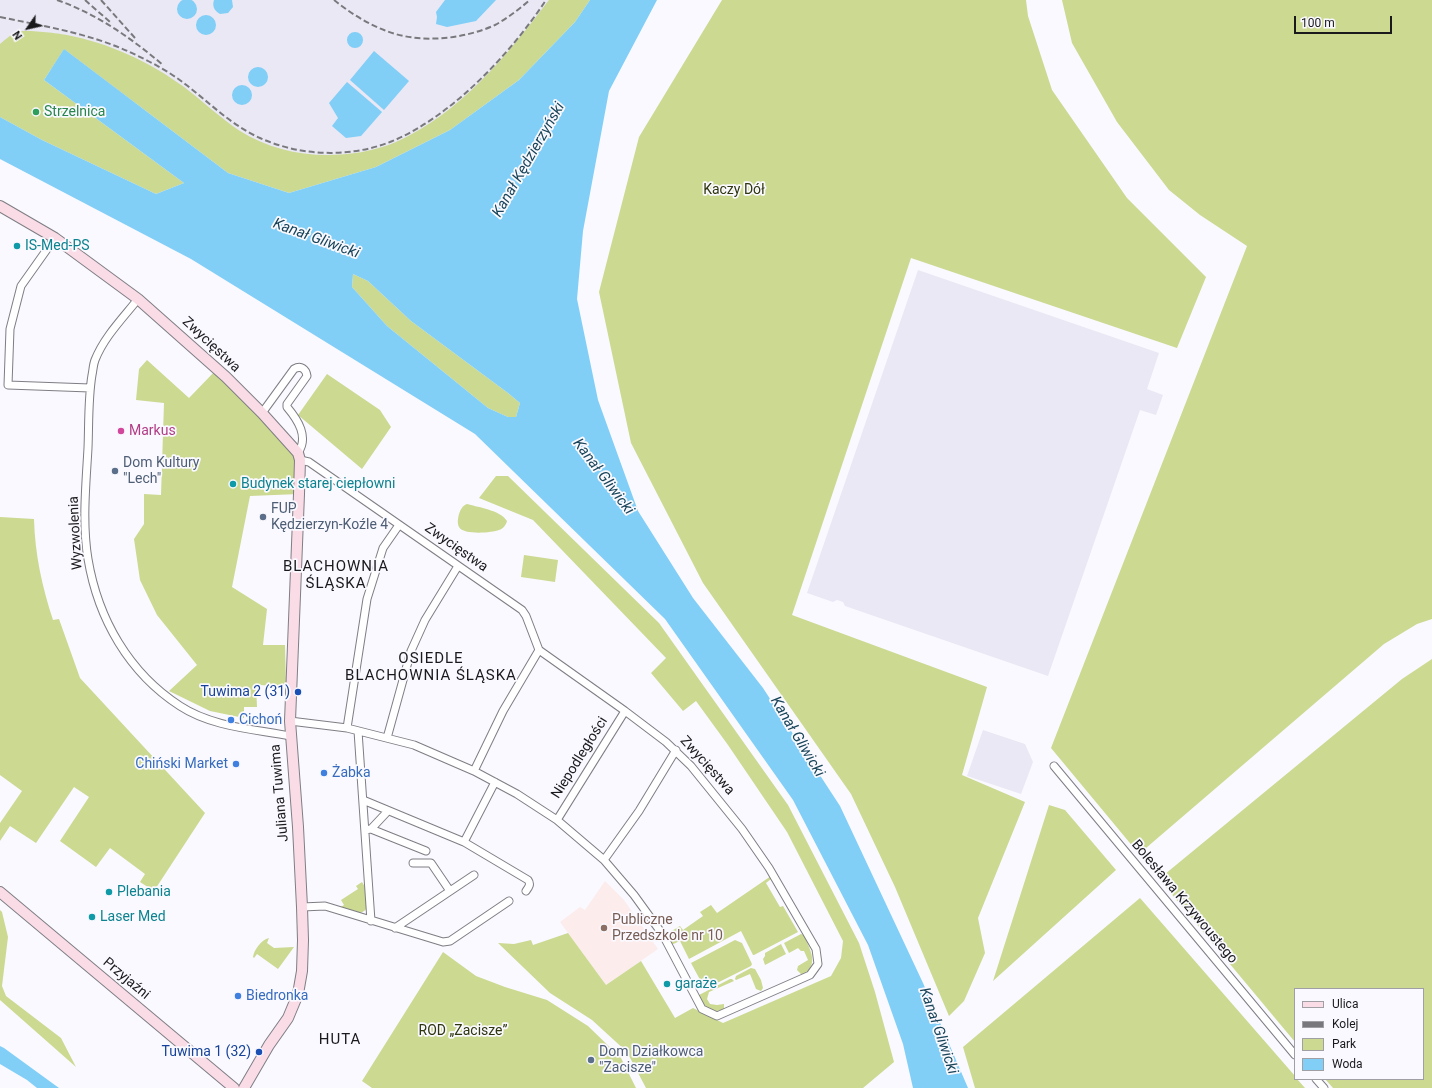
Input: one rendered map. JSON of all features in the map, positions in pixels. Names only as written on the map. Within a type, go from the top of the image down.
[{"type":"street","name":"Zwycięstwa","points":[[0,206],[55,238],[138,299],[226,377],[262,413],[299,456],[310,462],[522,610],[526,616],[539,650],[625,711],[676,750],[720,801],[742,829],[769,868],[816,950],[818,964],[810,975],[717,1016],[702,1009],[663,935],[634,895],[604,860]]},
{"type":"street","points":[[55,238],[21,286],[10,329],[8,385],[90,388]]},
{"type":"street","name":"Wyzwolenia","points":[[138,299],[107,338],[95,361],[90,388],[86,529],[88,558],[95,592],[107,622],[122,650],[140,672],[160,691],[181,706],[196,714],[236,727],[290,736]]},
{"type":"street","points":[[262,413],[294,369],[301,367],[305,370],[307,376],[287,404],[287,407],[300,424],[303,436],[302,448],[299,456]]},
{"type":"street","name":"Juliana Tuwima","points":[[244,1088],[288,1018],[298,994],[302,971],[303,940],[298,827],[290,736],[299,456]]},
{"type":"street","points":[[347,728],[367,598],[383,548],[399,524]]},
{"type":"street","points":[[387,738],[411,651],[425,620],[458,566]]},
{"type":"street","points":[[474,770],[503,711],[539,650]]},
{"type":"street","name":"Niepodległości","points":[[557,820],[625,711]]},
{"type":"street","points":[[290,721],[358,730],[414,745],[474,770],[517,794],[557,820],[604,860],[639,811],[676,750]]},
{"type":"street","points":[[358,730],[363,800],[368,830],[371,921]]},
{"type":"street","name":"Bolesława Krzywoustego","points":[[1054,766],[1294,1054]]},
{"type":"street","points":[[464,842],[495,782]]},
{"type":"street","points":[[363,800],[464,842],[528,880],[530,882],[530,886],[526,891]]},
{"type":"street","points":[[368,830],[386,813],[387,810]]},
{"type":"street","points":[[368,830],[395,842],[426,851]]},
{"type":"street","points":[[413,863],[431,863],[450,892]]},
{"type":"street","points":[[395,928],[474,875]]},
{"type":"street","name":"Przyjaźni","points":[[0,892],[234,1088]]},
{"type":"street","points":[[302,907],[325,906],[443,942],[450,941],[509,901]]},
{"type":"street","points":[[1317,1080],[1324,1088]]},
{"type":"shaded area","points":[[0,0],[551,0],[537,20],[477,88],[417,134],[388,148],[327,158],[269,155],[0,50]]},
{"type":"shaded area","points":[[918,270],[1159,353],[1147,389],[1163,395],[1156,415],[1140,410],[1048,676],[845,606],[843,602],[837,600],[833,602],[807,593]]},
{"type":"shaded area","points":[[983,730],[1025,744],[1033,762],[1021,794],[967,776]]},
{"type":"shaded area","name":"Publiczne Przedszkole nr 10","points":[[605,881],[624,900],[658,949],[606,985],[560,922],[580,907],[585,910]]},
{"type":"green space","points":[[549,0],[590,0],[575,22],[519,80],[450,130],[376,167],[289,193],[228,173],[64,49],[44,80],[184,183],[156,194],[42,140],[0,117],[0,44],[16,32],[20,31],[56,33],[114,48],[157,69],[184,87],[225,121],[260,142],[304,154],[327,155],[362,152],[396,142],[420,130],[462,99],[481,81],[517,41]]},
{"type":"green space","name":"Kaczy Dół","points":[[722,0],[1026,0],[1028,16],[1052,90],[1127,198],[1206,277],[1177,348],[911,258],[792,615],[987,687],[962,775],[1025,802],[978,918],[985,953],[964,1001],[949,1016],[895,887],[851,794],[703,583],[631,443],[599,292],[639,137]]},
{"type":"green space","points":[[1062,0],[1432,0],[1432,619],[1417,624],[1384,644],[1139,854],[1051,748],[1247,246],[1200,215],[1169,190],[1117,122],[1072,43]]},
{"type":"green space","points":[[353,274],[368,281],[411,321],[520,403],[516,417],[508,417],[488,408],[387,326],[352,287]]},
{"type":"green space","points":[[147,360],[189,398],[217,369],[298,453],[299,494],[250,496],[232,587],[267,609],[263,645],[285,645],[286,686],[256,685],[257,707],[244,707],[244,718],[210,711],[169,691],[197,665],[157,615],[140,580],[134,539],[144,524],[144,494],[161,495],[164,403],[136,400],[139,369]]},
{"type":"green space","points":[[327,374],[380,410],[391,427],[362,469],[298,415]]},
{"type":"green space","points":[[496,476],[508,476],[659,623],[788,805],[859,943],[875,992],[894,1062],[863,1088],[646,1088],[627,1052],[592,1020],[550,993],[498,943],[514,944],[531,940],[533,945],[568,933],[606,985],[641,961],[675,1018],[693,1008],[723,1023],[831,976],[841,958],[843,941],[787,832],[728,745],[696,701],[683,711],[651,673],[666,658],[533,520],[479,498]]},
{"type":"green space","points":[[467,504],[496,512],[507,521],[506,524],[503,528],[490,532],[478,533],[462,530],[459,527],[458,520],[460,511]]},
{"type":"green space","points":[[0,517],[34,519],[42,583],[53,620],[59,619],[80,678],[205,813],[154,891],[140,882],[145,874],[110,848],[96,867],[60,841],[89,797],[74,787],[36,843],[10,826],[0,841],[0,823],[22,791],[0,775]]},
{"type":"green space","points":[[524,555],[558,560],[555,582],[521,577]]},
{"type":"green space","points":[[1432,659],[1432,1088],[1333,1088],[1326,1080],[1424,1080],[1424,988],[1294,988],[1294,1041],[1159,879],[1402,679]]},
{"type":"green space","points":[[1049,805],[1065,810],[1116,870],[993,981]]},
{"type":"green space","points":[[771,876],[771,879],[766,883],[780,907],[783,906],[798,932],[754,955],[741,931],[689,959],[680,941],[671,945],[668,938],[670,932],[680,926],[683,930],[703,916],[700,912],[711,905],[717,913]]},
{"type":"green space","points":[[362,882],[365,887],[367,908],[361,913],[358,913],[339,908],[344,905],[341,900],[358,889],[356,886]]},
{"type":"green space","points":[[1140,898],[1294,1075],[1294,1080],[1298,1080],[1305,1088],[975,1088],[963,1047]]},
{"type":"green space","points":[[0,910],[2,912],[8,937],[2,986],[6,996],[61,1038],[76,1067],[0,1000]]},
{"type":"green space","points":[[801,934],[804,935],[812,957],[811,967],[802,975],[797,970],[798,966],[808,960],[804,951],[801,951],[798,948],[789,953],[784,943]]},
{"type":"green space","points":[[269,938],[267,943],[274,948],[294,947],[278,969],[257,954],[254,958],[253,957],[258,946]]},
{"type":"green space","points":[[735,940],[742,943],[752,964],[751,966],[705,989],[691,963]]},
{"type":"green space","points":[[781,944],[786,954],[765,965],[763,959],[765,953]]},
{"type":"green space","name":"ROD „Zacisze”","points":[[443,952],[476,976],[547,1000],[588,1026],[621,1058],[636,1088],[372,1088],[362,1081]]},
{"type":"green space","points":[[751,968],[755,969],[761,980],[763,988],[761,991],[756,989],[750,974],[736,980],[735,979],[736,976]]},
{"type":"green space","points":[[730,979],[734,981],[709,992],[707,999],[710,1004],[724,1004],[724,1009],[716,1011],[709,1009],[703,1004],[698,997],[699,995]]},
{"type":"water","points":[[187,-1],[194,2],[197,9],[194,16],[187,19],[180,16],[177,9],[180,2]]},
{"type":"water","points":[[214,0],[232,0],[233,7],[228,13],[220,14],[214,8]]},
{"type":"water","points":[[445,0],[496,0],[476,21],[447,27],[436,24],[436,12]]},
{"type":"water","points":[[590,0],[657,0],[609,91],[583,231],[577,299],[598,400],[638,511],[693,598],[763,688],[840,806],[923,983],[968,1088],[913,1088],[903,1044],[868,945],[793,800],[665,619],[475,434],[191,259],[0,159],[0,117],[42,140],[156,194],[184,183],[44,80],[64,49],[228,173],[289,193],[376,167],[450,130],[519,80],[575,22]],"holes":[[[353,274],[368,281],[411,321],[520,403],[516,417],[508,417],[488,408],[387,326],[352,287]]]},
{"type":"water","points":[[206,15],[213,18],[216,25],[213,32],[206,35],[199,32],[196,25],[199,18]]},
{"type":"water","points":[[355,32],[362,37],[363,40],[358,47],[355,48],[348,43],[347,40],[352,33]]},
{"type":"water","points":[[374,51],[409,81],[384,110],[350,80]]},
{"type":"water","points":[[258,67],[265,70],[268,77],[265,84],[258,87],[251,84],[248,77],[251,70]]},
{"type":"water","points":[[347,82],[382,112],[361,136],[346,138],[332,126],[338,118],[329,103]]},
{"type":"water","points":[[242,85],[249,88],[252,95],[249,102],[242,105],[235,102],[232,95],[235,88]]},
{"type":"water","points":[[0,1046],[59,1088],[37,1088],[27,1080],[0,1064]]},
{"type":"railway","points":[[57,0],[86,12],[100,20],[139,45],[163,65]]},
{"type":"railway","points":[[85,0],[110,22]]},
{"type":"railway","points":[[101,0],[135,38]]},
{"type":"railway","points":[[334,0],[358,17],[377,27],[397,34],[425,39],[454,37],[482,30],[495,25],[530,0]]},
{"type":"railway","points":[[0,17],[70,32],[121,48],[151,62],[174,76],[249,133],[293,149],[328,153],[362,150],[379,146],[417,129],[439,115],[480,80],[498,61],[516,41],[546,0]]},
{"type":"place","name":"Strzelnica","points":[[36,112]]},
{"type":"place","name":"IS-Med-PS","points":[[17,246]]},
{"type":"place","name":"Markus","points":[[121,431]]},
{"type":"place","name":"Dom Kultury \"Lech\"","points":[[115,471]]},
{"type":"place","name":"Budynek starej ciepłowni","points":[[233,484]]},
{"type":"place","name":"FUP Kędzierzyn-Koźle 4","points":[[263,517]]},
{"type":"place","name":"Tuwima 2 (31)","points":[[298,692]]},
{"type":"place","name":"Cichoń","points":[[231,720]]},
{"type":"place","name":"Chiński Market","points":[[236,764]]},
{"type":"place","name":"Żabka","points":[[324,773]]},
{"type":"place","name":"Plebania","points":[[109,892]]},
{"type":"place","name":"Laser Med","points":[[92,917]]},
{"type":"place","name":"Publiczne Przedszkole nr 10","points":[[604,928]]},
{"type":"place","name":"garaże","points":[[667,984]]},
{"type":"place","name":"Biedronka","points":[[238,996]]},
{"type":"place","name":"Tuwima 1 (32)","points":[[259,1052]]},
{"type":"place","name":"Dom Działkowca \"Zacisze\"","points":[[591,1060]]},
{"type":"district","name":"BLACHOWNIA ŚLĄSKA","points":[[336,576]]},
{"type":"district","name":"OSIEDLE BLACHOWNIA ŚLĄSKA","points":[[431,668]]},
{"type":"district","name":"HUTA","points":[[340,1040]]},
{"type":"water label","name":"Kanał Kędzierzyński","points":[[529,160]]},
{"type":"water label","name":"Kanał Gliwicki","points":[[316,239]]},
{"type":"water label","name":"Kanał Gliwicki","points":[[603,477]]},
{"type":"water label","name":"Kanał Gliwicki","points":[[797,737]]},
{"type":"water label","name":"Kanał Gliwicki","points":[[938,1031]]}]
